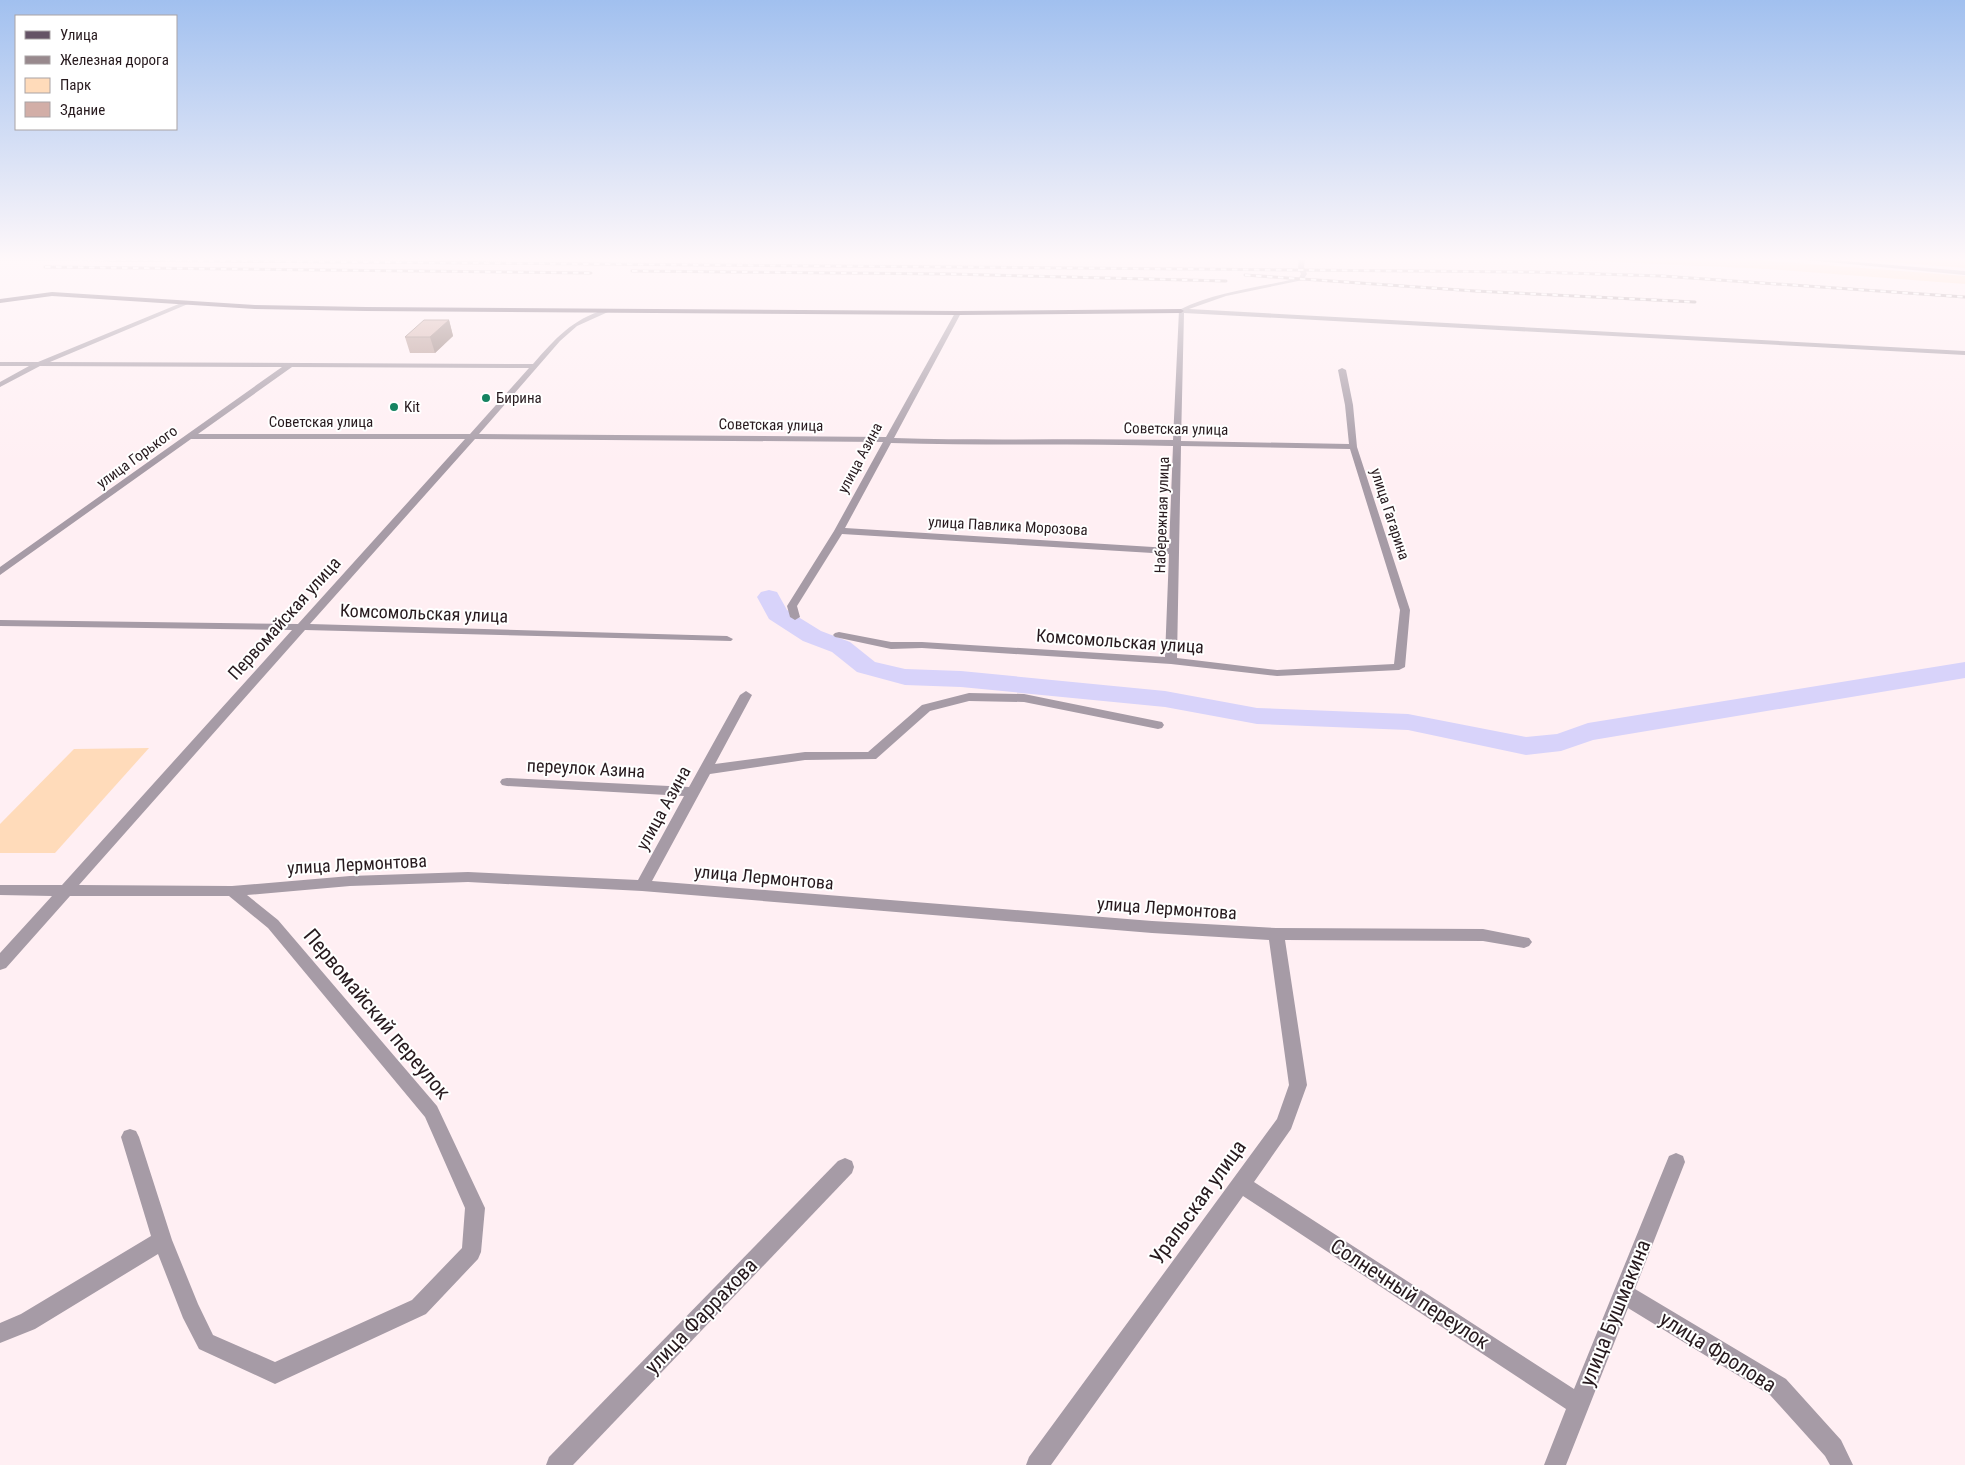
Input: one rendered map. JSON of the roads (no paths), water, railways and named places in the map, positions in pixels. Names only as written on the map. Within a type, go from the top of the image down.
[{"type":"street","points":[[0,385],[39,364],[130,326]]},
{"type":"street","name":"Первомайская улица","points":[[0,964],[299,627],[566,331],[575,326]]},
{"type":"street","name":"улица Азина","points":[[795,617],[792,606],[839,531],[951,326]]},
{"type":"street","name":"Набережная улица","points":[[1171,661],[1181,326]]},
{"type":"street","points":[[1468,326],[1965,353]]},
{"type":"street","points":[[0,364],[535,366]]},
{"type":"street","name":"улица Горького","points":[[0,572],[290,365]]},
{"type":"street","name":"улица Гагарина","points":[[1342,370],[1349,405],[1353,447],[1405,610],[1399,667]]},
{"type":"street","name":"Советская улица","points":[[189,437],[473,436],[889,440],[966,443],[1083,441],[1353,447]]},
{"type":"street","name":"улица Павлика Морозова","points":[[839,531],[1175,551]]},
{"type":"street","name":"Комсомольская улица","points":[[0,622],[299,627],[727,639]]},
{"type":"street","name":"Комсомольская улица","points":[[839,635],[886,645],[909,647],[922,645],[1171,661],[1277,673],[1399,667]]},
{"type":"street","name":"улица Азина","points":[[642,886],[746,695]]},
{"type":"street","points":[[705,770],[805,756],[870,756],[926,708],[969,697],[1024,698],[1158,725]]},
{"type":"street","name":"переулок Азина","points":[[508,782],[693,792]]},
{"type":"street","name":"улица Лермонтова","points":[[0,890],[66,889],[232,892],[350,881],[468,876],[642,886],[1152,927],[1276,934],[1482,935],[1524,942]]},
{"type":"street","name":"Первомайский переулок","points":[[130,1138],[162,1240],[190,1311],[206,1342],[275,1373],[418,1307],[471,1252],[475,1208],[431,1112],[273,924],[232,892]]},
{"type":"street","name":"Уральская улица","points":[[1037,1465],[1285,1123],[1298,1085],[1276,934]]},
{"type":"street","name":"улица Бушмакина","points":[[1555,1465],[1676,1162]]},
{"type":"street","name":"улица Фаррахова","points":[[563,1463],[845,1167]]},
{"type":"street","name":"Солнечный переулок","points":[[1241,1184],[1579,1405]]},
{"type":"street","points":[[0,1333],[28,1322],[162,1240]]},
{"type":"street","name":"улица Фролова","points":[[1623,1293],[1778,1387],[1833,1448],[1842,1465]]},
{"type":"waterway","points":[[769,597],[777,614],[812,636],[841,647],[866,667],[905,677],[961,679],[1165,699],[1257,716],[1408,722],[1526,746],[1561,742],[1588,732],[1965,670]]},
{"type":"place","name":"Бирина","points":[[486,398]]},
{"type":"place","name":"Kit","points":[[394,407]]}]
